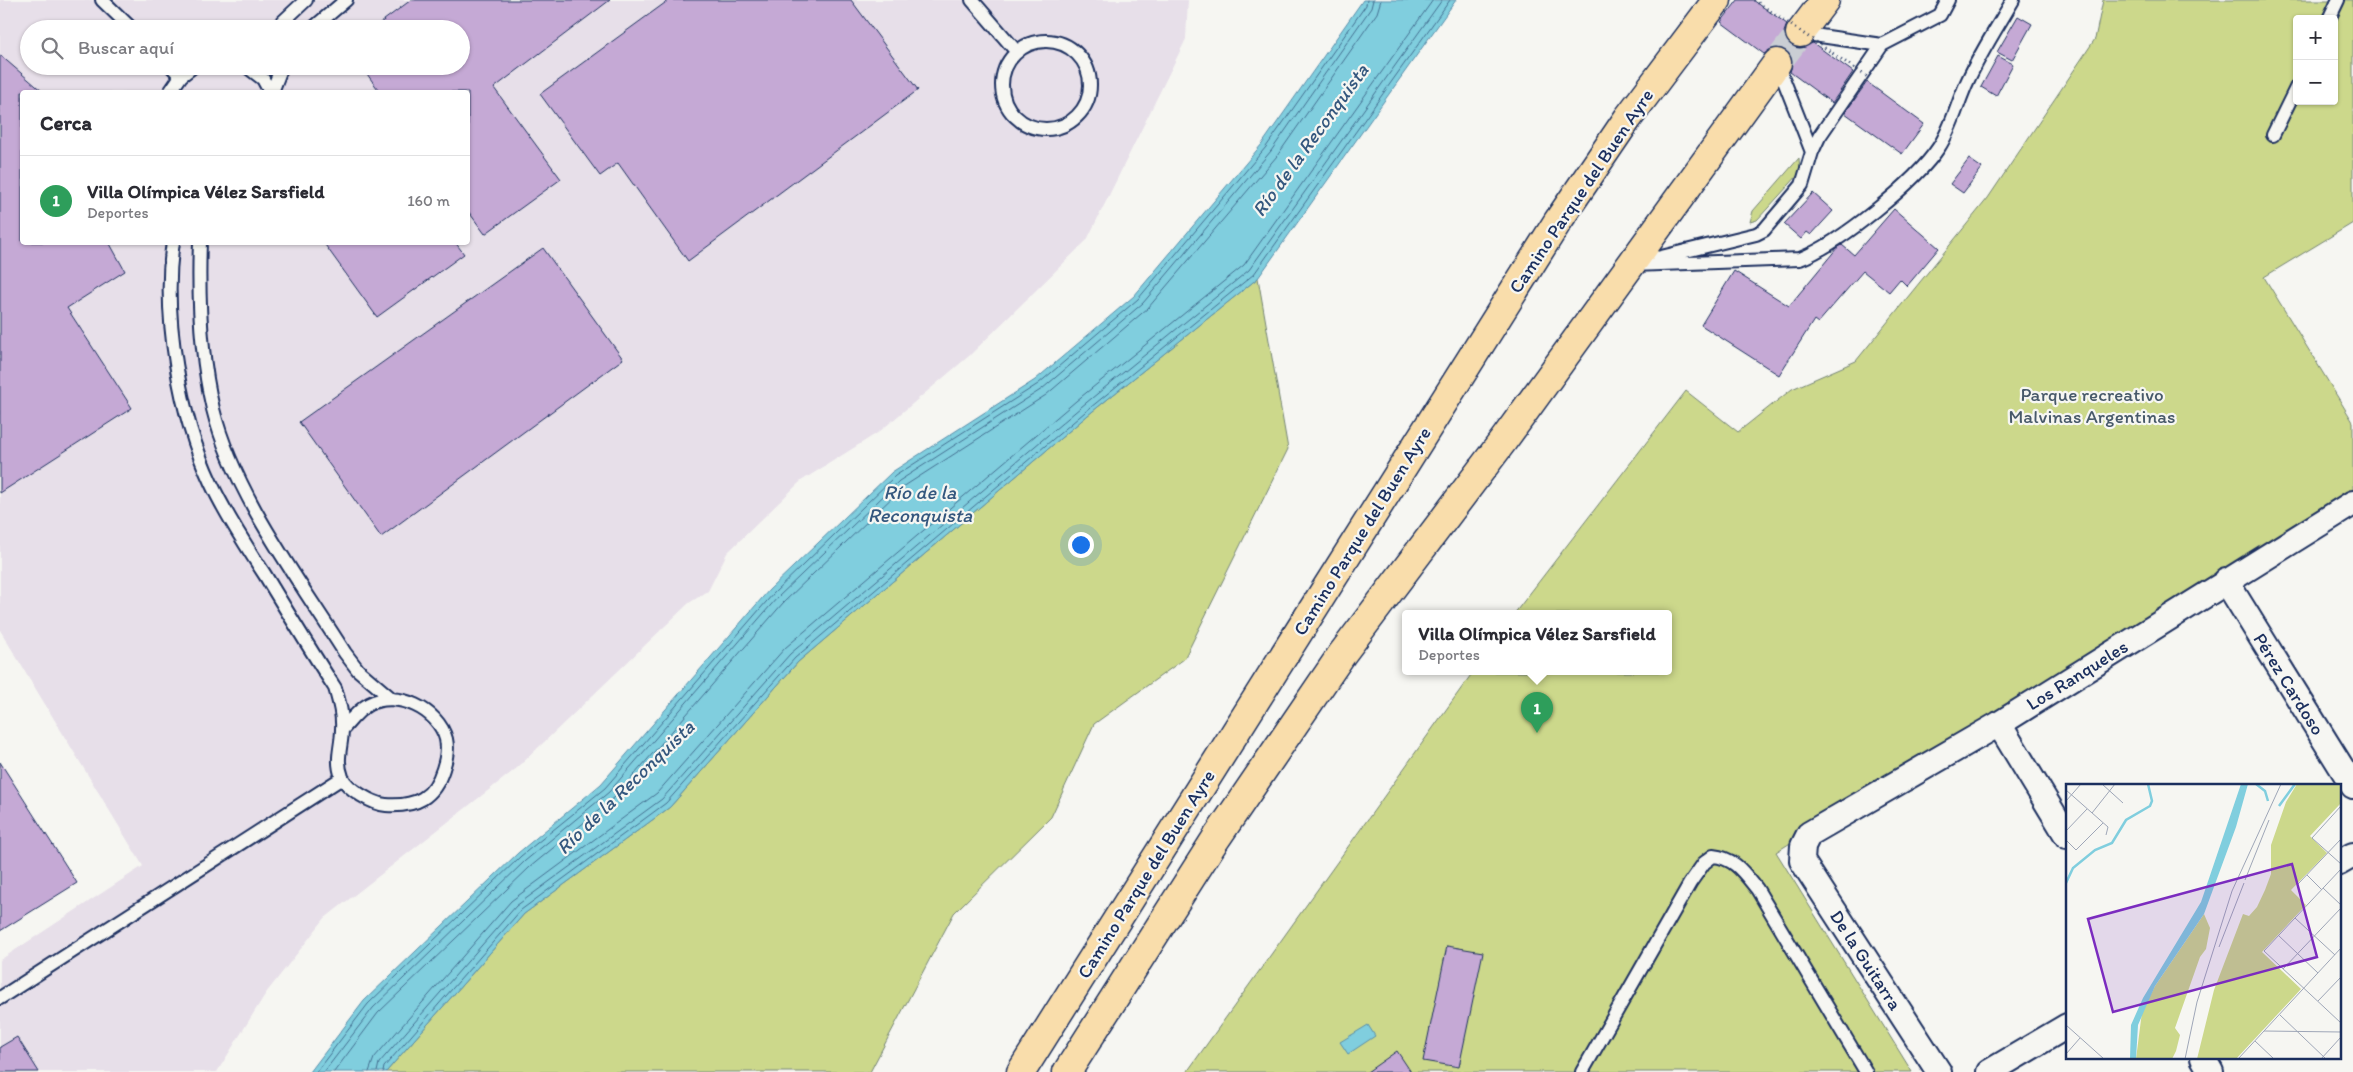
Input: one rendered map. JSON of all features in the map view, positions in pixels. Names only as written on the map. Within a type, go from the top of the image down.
[{"type":"highway","name":"Camino Parque del Buen Ayre","points":[[1021,1072],[1558,221],[1628,118],[1717,0]]},
{"type":"highway","points":[[1800,33],[1825,0]]},
{"type":"highway","name":"Camino Parque del Buen Ayre","points":[[1066,1072],[1215,840],[1342,654],[1503,441],[1777,63]]},
{"type":"street","name":"Los Ranqueles","points":[[1803,846],[1809,834],[2000,724],[2353,503]]},
{"type":"street","name":"Pérez Cardoso","points":[[2226,581],[2353,786]]},
{"type":"street","points":[[2000,724],[2066,834]]},
{"type":"street","name":"De la Guitarra","points":[[1803,846],[1802,861],[1939,1072]]},
{"type":"street","points":[[2340,862],[2353,854]]},
{"type":"street","points":[[1989,1072],[2066,1027]]},
{"type":"street","points":[[2204,1060],[2211,1072]]},
{"type":"lane","points":[[102,0],[123,20]]},
{"type":"lane","points":[[285,20],[306,0]]},
{"type":"lane","points":[[323,20],[346,0]]},
{"type":"lane","points":[[972,0],[1016,51]]},
{"type":"lane","points":[[1630,265],[1756,234],[1764,230],[1802,185],[1812,152],[1820,137],[1882,45],[1940,15],[1948,0]]},
{"type":"lane","points":[[1630,265],[1800,259],[1818,252],[1890,198],[1918,172],[1940,146],[1968,79],[2013,0]]},
{"type":"lane","points":[[2331,15],[2338,0]]},
{"type":"lane","points":[[1800,33],[1882,45]]},
{"type":"lane","points":[[1042,41],[1056,42],[1069,47],[1080,56],[1087,68],[1090,82],[1089,96],[1084,109],[1075,120],[1061,127],[1046,130],[1030,128],[1017,120],[1007,108],[1001,94],[1006,63],[1016,51],[1028,44],[1042,41]]},
{"type":"lane","points":[[1777,63],[1812,152]]},
{"type":"lane","points":[[257,75],[270,90]]},
{"type":"lane","points":[[272,90],[278,75]]},
{"type":"lane","points":[[171,90],[181,76]]},
{"type":"lane","points":[[2273,135],[2293,94]]},
{"type":"lane","points":[[173,245],[170,296],[174,356],[189,420],[211,483],[241,538],[335,688],[341,709],[342,730],[337,752],[342,778],[359,795],[383,804],[405,805],[424,799],[438,784],[446,760],[446,739],[435,719],[414,704],[392,699],[370,704],[356,714],[342,730]]},
{"type":"lane","points":[[200,245],[199,292],[204,361],[213,411],[228,451],[260,518],[345,653],[358,670],[392,699]]},
{"type":"lane","points":[[0,998],[342,778]]},
{"type":"lane","points":[[1582,1072],[1690,883],[1704,863],[1713,856],[1725,857],[1742,871],[1757,889],[1866,1072]]},
{"type":"path","points":[[1754,0],[1869,78]]},
{"type":"shaded area","points":[[0,0],[1188,0],[1186,39],[1087,240],[969,356],[879,432],[801,481],[727,553],[708,591],[689,603],[517,768],[325,918],[266,993],[217,1072],[0,1072],[0,960],[143,866],[0,630]]},
{"type":"green space","name":"Parque recreativo Malvinas Argentinas","points":[[2103,0],[2353,0],[2353,223],[2264,277],[2353,422],[2353,491],[1776,852],[1912,1072],[1187,1072],[1471,675],[1672,675],[1672,610],[1517,610],[1686,391],[1738,432],[1792,389],[1856,361],[1988,198],[2095,39]]},
{"type":"green space","points":[[1799,158],[1800,173],[1757,220],[1750,222],[1753,211]]},
{"type":"green space","points":[[1258,278],[1288,449],[1184,659],[1094,724],[1051,817],[954,913],[870,1072],[386,1072],[524,914],[670,807],[798,662],[1088,415]]},
{"type":"water","name":"Río de la Reconquista","points":[[1363,0],[1456,0],[1258,278],[1088,415],[798,662],[670,807],[524,914],[386,1072],[310,1072],[364,1001],[518,853],[601,784],[769,590],[892,472],[1035,380],[1134,296],[1262,144]]},
{"type":"water","points":[[1368,1025],[1375,1036],[1348,1054],[1340,1042]]},
{"type":"building","points":[[411,0],[610,0],[494,88],[561,179],[485,234],[470,214],[470,90],[379,90],[368,75],[470,75],[470,20],[384,20]]},
{"type":"building","points":[[669,0],[851,0],[918,90],[688,261],[618,163],[600,176],[540,94]]},
{"type":"building","points":[[1738,0],[1753,0],[1787,24],[1784,32],[1785,39],[1791,46],[1799,48],[1813,43],[1853,72],[1832,103],[1790,72],[1792,65],[1791,57],[1786,50],[1779,48],[1771,49],[1764,54],[1721,22]]},
{"type":"building","points":[[2018,16],[2032,24],[2012,60],[1997,52]]},
{"type":"building","points":[[0,55],[20,72],[20,75],[23,75],[41,90],[20,90],[20,245],[111,245],[125,271],[67,308],[132,408],[0,493]]},
{"type":"building","points":[[1998,56],[2013,64],[1996,96],[1981,87]]},
{"type":"building","points":[[1867,82],[1924,124],[1902,154],[1845,113]]},
{"type":"building","points":[[1969,159],[1982,168],[1963,193],[1950,184]]},
{"type":"building","points":[[1813,193],[1833,211],[1811,235],[1807,232],[1801,239],[1784,224]]},
{"type":"building","points":[[1894,209],[1939,248],[1907,286],[1900,279],[1889,292],[1863,271],[1818,323],[1814,320],[1779,375],[1701,325],[1734,271],[1789,306],[1837,248],[1842,245],[1854,255]]},
{"type":"building","points":[[325,245],[457,245],[464,254],[377,317]]},
{"type":"building","points":[[543,248],[623,359],[381,537],[299,422]]},
{"type":"building","points":[[0,762],[77,883],[0,931]]},
{"type":"building","points":[[1447,946],[1483,952],[1459,1067],[1423,1061]]},
{"type":"building","points":[[17,1037],[39,1072],[0,1072],[0,1047]]},
{"type":"building","points":[[1397,1051],[1411,1072],[1367,1072]]},
{"type":"tunnel","points":[[1777,63],[1800,33]]},
{"type":"place","name":"Villa Olímpica Vélez Sarsfield","points":[[1537,733]]}]
